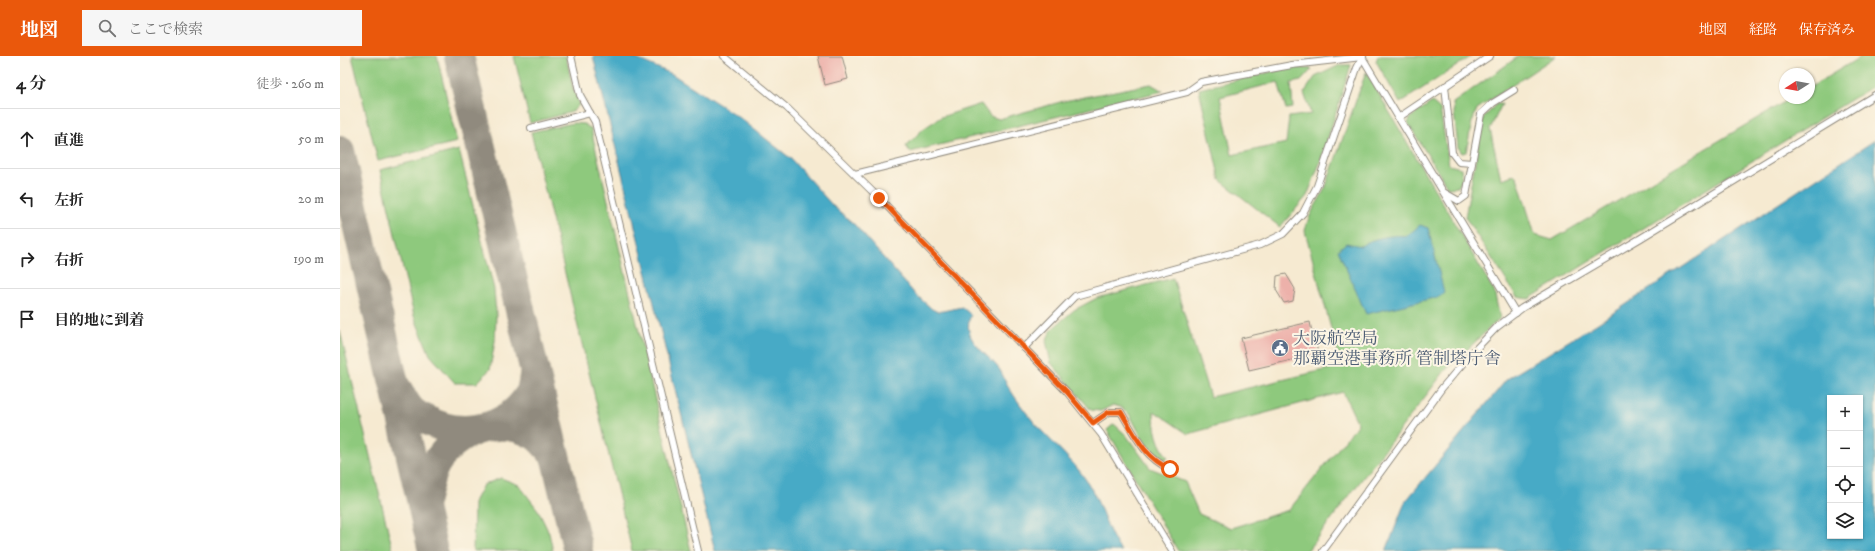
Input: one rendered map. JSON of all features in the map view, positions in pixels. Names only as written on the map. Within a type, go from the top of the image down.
[{"type":"lane","points":[[571,56],[580,95],[596,122],[698,551]]},
{"type":"lane","points":[[724,56],[787,108],[855,174],[1067,392],[1101,434],[1172,551]]},
{"type":"lane","points":[[1398,118],[1490,56]]},
{"type":"lane","points":[[855,174],[1187,92],[1201,82],[1292,65],[1362,57]]},
{"type":"lane","points":[[1362,57],[1516,313]]},
{"type":"lane","points":[[1024,348],[1075,296],[1260,245],[1283,234],[1303,213],[1317,186],[1362,57]]},
{"type":"lane","points":[[1445,86],[1452,154],[1459,162],[1472,162]]},
{"type":"lane","points":[[1443,192],[1459,201],[1466,196],[1481,114],[1493,103],[1514,90]]},
{"type":"lane","points":[[1323,551],[1442,388],[1470,355],[1498,327],[1516,313],[1875,96]]},
{"type":"lane","points":[[531,128],[590,113]]},
{"type":"lane","points":[[1093,423],[1109,412],[1121,412],[1144,451],[1159,464],[1170,469]]},
{"type":"green space","points":[[352,56],[437,56],[457,142],[378,161]]},
{"type":"green space","points":[[514,56],[566,56],[573,89],[579,105],[572,112],[530,123]]},
{"type":"green space","points":[[1378,56],[1472,56],[1400,103],[1376,61]]},
{"type":"green space","points":[[1519,56],[1556,56],[1477,109],[1472,122],[1466,152],[1462,153],[1458,147],[1453,103]]},
{"type":"green space","points":[[1862,56],[1875,56],[1875,85],[1529,299],[1517,297],[1465,217],[1483,119],[1496,104],[1502,104],[1490,129],[1501,179],[1514,175],[1517,177],[1535,235],[1552,240],[1781,104],[1815,104],[1815,84]]},
{"type":"green space","points":[[1340,65],[1351,65],[1320,163],[1307,196],[1280,227],[1220,180],[1199,89],[1291,67],[1312,69],[1301,81],[1291,83],[1293,108],[1286,109],[1278,82],[1220,97],[1232,155],[1286,143],[1289,117],[1311,114],[1304,93],[1315,77]]},
{"type":"green space","points":[[1366,72],[1494,291],[1500,318],[1444,372],[1307,551],[1178,551],[1107,430],[1114,424],[1126,435],[1150,468],[1185,482],[1199,514],[1231,528],[1289,510],[1358,424],[1343,392],[1188,434],[1154,411],[1157,436],[1161,447],[1168,458],[1160,460],[1151,451],[1141,436],[1130,415],[1120,407],[1113,405],[1101,411],[1091,410],[1051,363],[1046,341],[1052,329],[1074,310],[1097,298],[1173,278],[1210,397],[1341,366],[1305,231],[1311,214],[1326,186]]},
{"type":"green space","points":[[1151,84],[1163,91],[910,152],[906,146],[923,129],[941,117],[981,104],[990,116],[999,119],[1064,101]]},
{"type":"green space","points":[[1432,102],[1440,109],[1449,165],[1461,168],[1462,180],[1458,187],[1448,188],[1408,123],[1411,117]]},
{"type":"green space","points":[[573,123],[584,124],[591,129],[691,551],[632,551],[531,132]]},
{"type":"green space","points":[[459,150],[494,289],[496,315],[495,341],[490,369],[477,383],[455,383],[430,355],[414,316],[380,170]]},
{"type":"green space","points":[[340,331],[393,551],[340,551]]},
{"type":"green space","points":[[501,478],[519,485],[538,510],[549,533],[553,551],[473,551],[474,502],[483,485]]},
{"type":"water","points":[[593,56],[630,56],[672,74],[740,118],[790,158],[833,206],[855,225],[914,293],[932,309],[938,312],[962,307],[971,315],[969,332],[972,339],[976,345],[995,363],[1007,384],[1030,417],[1080,471],[1092,490],[1116,544],[1121,551],[715,551]]},
{"type":"water","points":[[1875,140],[1875,551],[1386,551],[1405,502],[1507,379],[1598,323]]},
{"type":"water","points":[[1420,225],[1428,228],[1444,292],[1438,297],[1366,314],[1338,250],[1346,243],[1361,246],[1365,243],[1383,237],[1407,236]]},
{"type":"building","points":[[818,56],[842,56],[848,79],[825,85]]},
{"type":"building","points":[[1286,274],[1295,289],[1293,301],[1284,303],[1276,290],[1277,276]]},
{"type":"building","name":"大阪航空局 那覇空港事務所 管制塔庁舎","points":[[1310,322],[1312,332],[1316,331],[1319,342],[1316,343],[1318,354],[1249,370],[1241,338]]},
{"type":"taxiway","points":[[459,56],[578,551]]},
{"type":"taxiway","points":[[340,151],[433,551]]},
{"type":"taxiway","points":[[397,389],[408,406],[420,417],[453,429],[468,430],[496,424],[520,407],[530,393],[535,371]]},
{"type":"taxiway","points":[[423,506],[435,465],[454,443],[466,435],[478,430],[492,426],[520,428],[536,436],[555,456]]},
{"type":"place","name":"大阪航空局 那覇空港事務所 管制塔庁舎","points":[[1280,348]]},
{"type":"route","points":[[879,198],[1067,392],[1093,423],[1109,412],[1121,412],[1144,451],[1159,464],[1170,469]]}]
